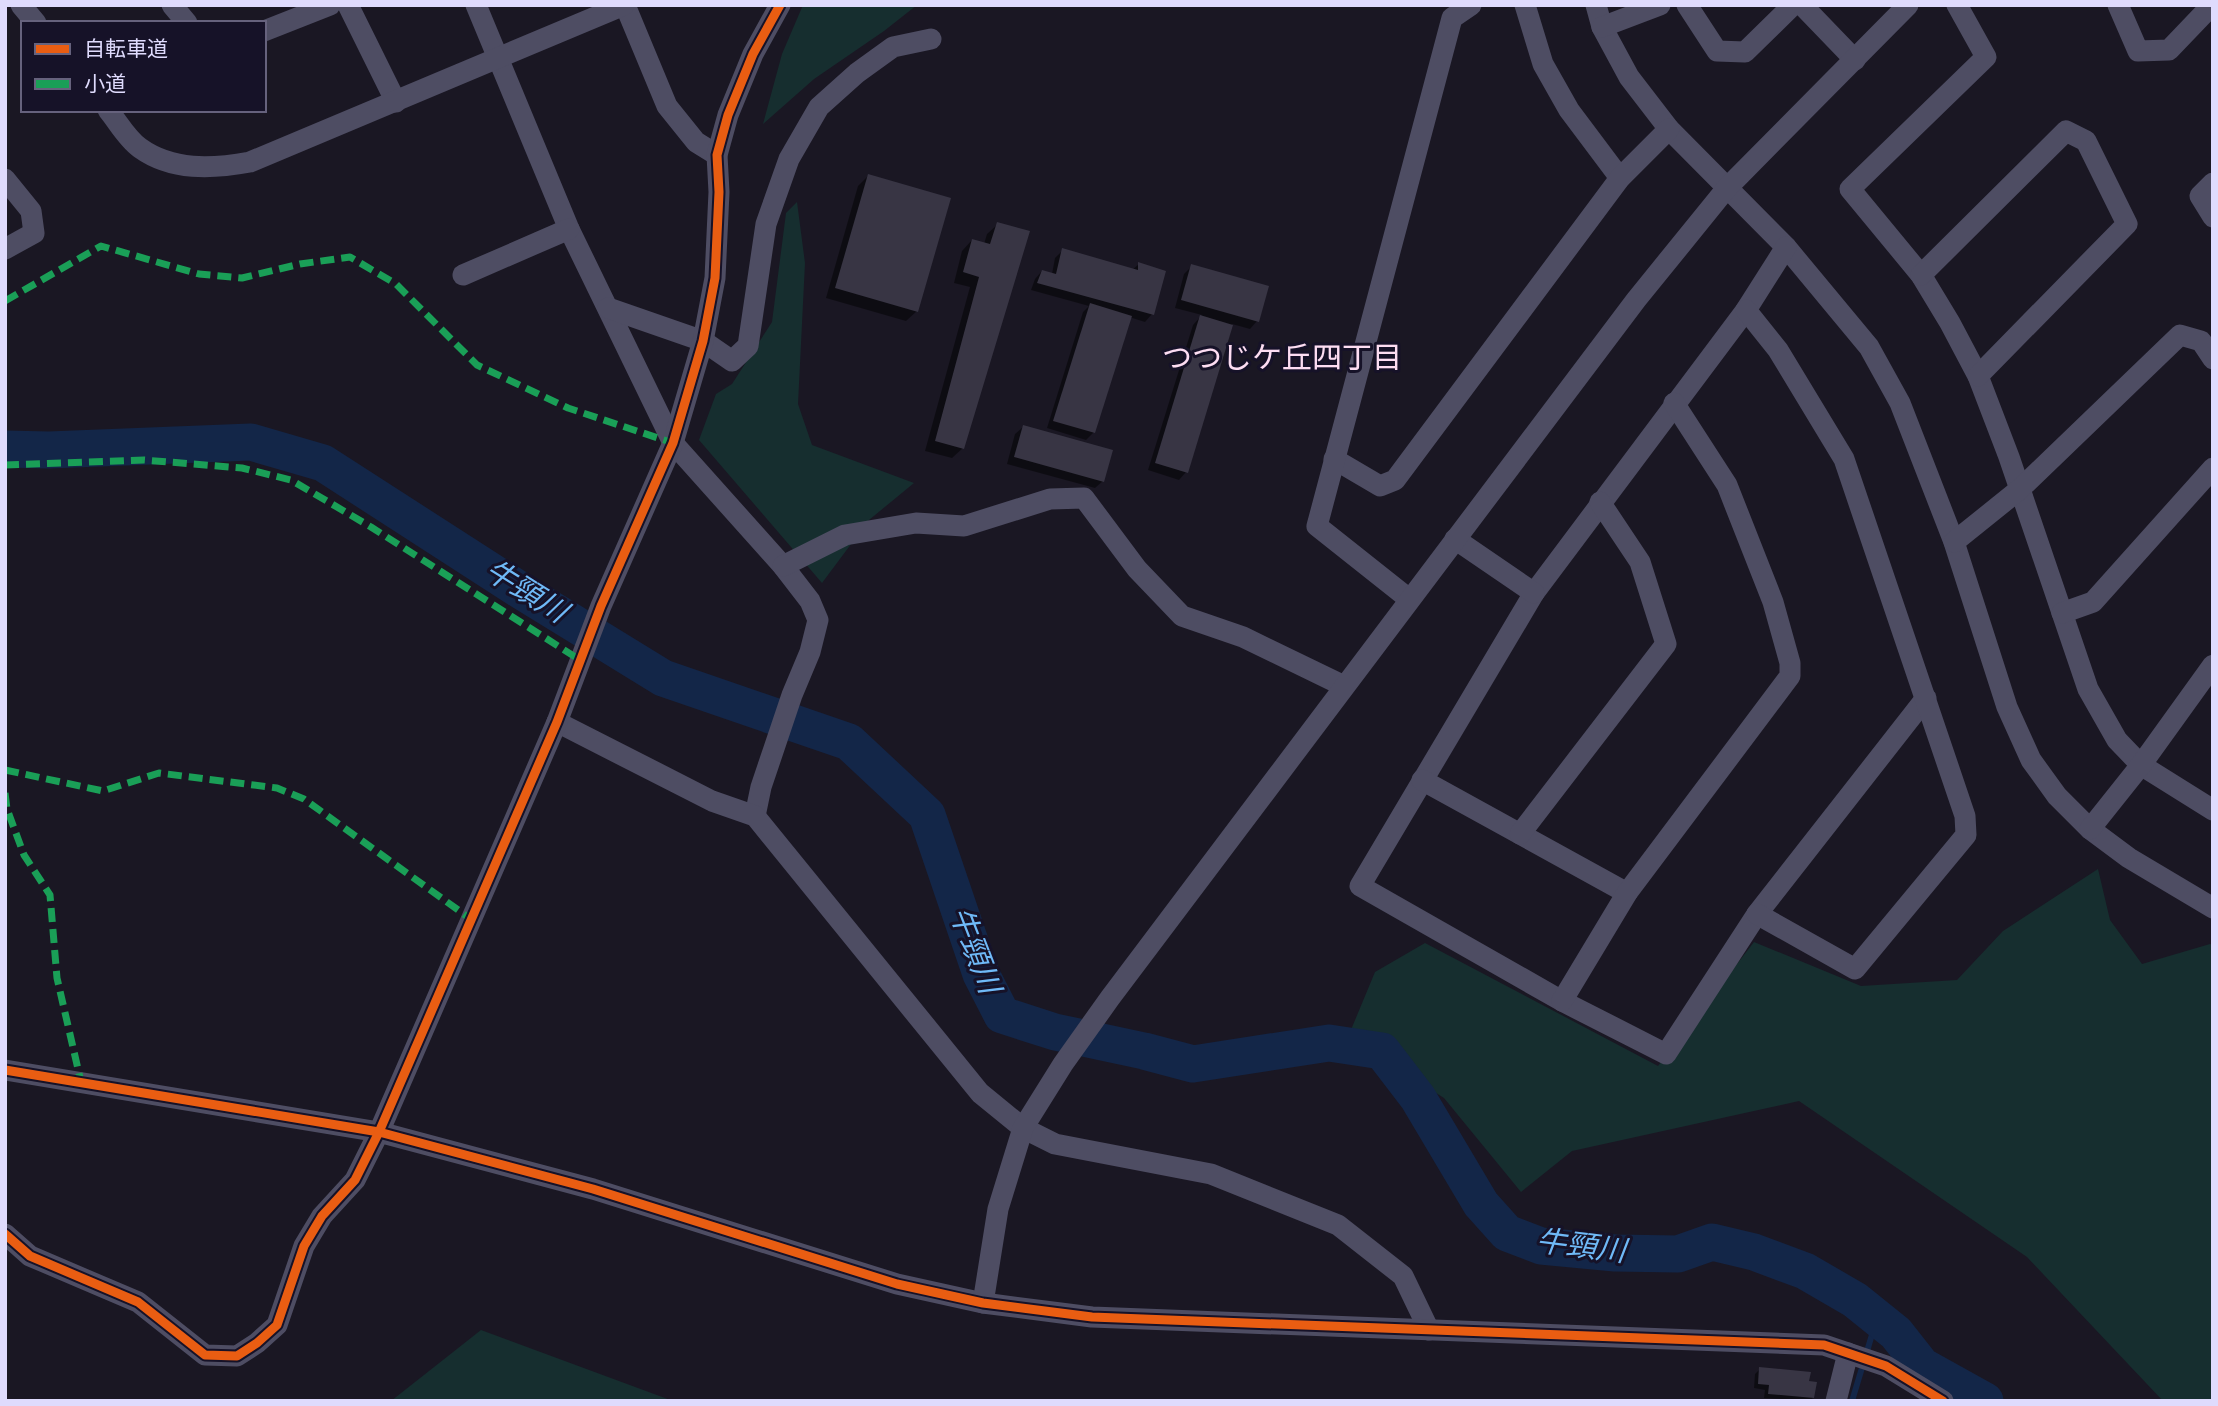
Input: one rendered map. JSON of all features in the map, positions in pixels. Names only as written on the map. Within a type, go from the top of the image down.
[{"type":"street","points":[[22,5],[34,21]]},
{"type":"street","points":[[172,5],[185,21]]},
{"type":"street","points":[[266,30],[330,5]]},
{"type":"street","points":[[348,5],[396,102]]},
{"type":"street","points":[[476,5],[569,229],[673,443],[783,566],[810,601],[818,620],[810,652],[792,695],[761,788],[755,816]]},
{"type":"street","points":[[110,112],[138,147],[167,163],[199,167],[250,162],[624,5],[667,106],[696,142],[717,155]]},
{"type":"street","points":[[5,1234],[30,1256],[138,1302],[205,1355],[237,1356],[277,1325],[304,1246],[322,1216],[355,1180],[379,1132],[557,722],[601,606],[673,443],[703,341],[715,278],[719,192],[717,155],[727,115],[753,54],[780,5]]},
{"type":"street","points":[[1409,599],[1317,526],[1452,18],[1471,5]]},
{"type":"street","points":[[1525,5],[1543,64],[1569,110],[1620,178]]},
{"type":"street","points":[[1596,5],[1602,27],[1629,77],[1669,129],[1786,247],[1869,347],[1900,403],[1954,542],[2007,707],[2031,760],[2057,796],[2090,829],[2129,858],[2213,908]]},
{"type":"street","points":[[1602,27],[1660,5]]},
{"type":"street","points":[[1687,5],[1717,51],[1745,52],[1793,5]]},
{"type":"street","points":[[1802,5],[1855,60]]},
{"type":"street","points":[[983,1303],[998,1209],[1023,1128],[1110,998],[1636,300],[1726,189],[1908,5]]},
{"type":"street","points":[[1957,5],[1986,57],[1850,189],[1922,275],[1978,376],[2020,489],[2088,689],[2117,740],[2141,765],[2213,810]]},
{"type":"street","points":[[2118,5],[2138,51],[2169,50],[2212,5]]},
{"type":"street","points":[[608,308],[703,341],[732,361],[748,346],[766,224],[789,159],[819,107],[857,73],[893,47],[930,40]]},
{"type":"street","points":[[1334,459],[1380,486],[1395,480],[1620,178],[1669,129]]},
{"type":"street","points":[[1922,275],[2066,131],[2086,141],[2127,223],[1978,376]]},
{"type":"street","points":[[5,180],[31,211],[34,233],[5,249]]},
{"type":"street","points":[[2213,183],[2200,196],[2213,217]]},
{"type":"street","points":[[463,275],[569,229]]},
{"type":"street","points":[[1786,247],[1746,310],[1534,593],[1360,886],[1562,1001],[1666,1054],[1757,914],[1926,698]]},
{"type":"street","points":[[1746,310],[1778,350],[1843,459],[1965,816],[1966,835],[1855,969],[1757,914]]},
{"type":"street","points":[[1954,542],[2020,489],[2180,335],[2201,341],[2213,359]]},
{"type":"street","points":[[1562,1001],[1627,893],[1790,676],[1790,663],[1773,602],[1727,485],[1674,403]]},
{"type":"street","points":[[2062,613],[2093,602],[2213,468]]},
{"type":"street","points":[[783,566],[845,535],[916,523],[964,526],[1050,499],[1084,498],[1137,569],[1182,615],[1243,637],[1344,686]]},
{"type":"street","points":[[1520,834],[1666,644],[1640,562],[1600,502]]},
{"type":"street","points":[[1455,539],[1534,593]]},
{"type":"street","points":[[2090,829],[2141,765],[2213,665]]},
{"type":"street","points":[[557,722],[712,802],[755,816],[979,1093],[1023,1128],[1055,1144],[1211,1174],[1338,1225],[1403,1276],[1429,1330]]},
{"type":"street","points":[[1422,780],[1627,893]]},
{"type":"street","points":[[5,1070],[379,1132],[593,1189],[897,1284],[983,1303],[1092,1317],[1824,1345],[1886,1366],[1943,1401]]},
{"type":"street","points":[[1836,1401],[1848,1353]]},
{"type":"green space","points":[[803,5],[917,5],[814,79],[763,124],[782,54]]},
{"type":"green space","points":[[797,202],[805,263],[798,404],[812,445],[914,483],[869,520],[822,583],[699,440],[716,394],[732,384],[772,322],[786,213]]},
{"type":"green space","points":[[2098,869],[2110,920],[2142,964],[2213,945],[2213,1401],[2163,1401],[2027,1257],[1799,1101],[1572,1151],[1521,1192],[1444,1098],[1348,1037],[1375,972],[1425,943],[1658,1066],[1754,942],[1861,986],[1957,980],[2003,931]]},
{"type":"green space","points":[[481,1330],[673,1401],[391,1401]]},
{"type":"building","points":[[868,174],[951,198],[918,312],[835,288]]},
{"type":"building","points":[[997,222],[1030,231],[964,449],[935,441],[979,277],[963,272],[972,239],[990,244]]},
{"type":"building","points":[[1062,248],[1138,270],[1138,262],[1166,271],[1154,315],[1037,283],[1042,270],[1056,274]]},
{"type":"building","points":[[1191,264],[1269,286],[1259,322],[1181,300]]},
{"type":"building","points":[[1090,303],[1132,316],[1095,433],[1053,421]]},
{"type":"building","points":[[1200,315],[1233,325],[1188,473],[1155,463]]},
{"type":"building","points":[[1023,425],[1113,450],[1104,482],[1014,457]]},
{"type":"building","points":[[1759,1367],[1811,1372],[1809,1381],[1817,1382],[1814,1398],[1768,1394],[1769,1385],[1758,1384]]},
{"type":"waterway","name":"牛頸川","points":[[5,449],[49,450],[251,442],[323,463],[523,592],[663,678],[849,742],[927,815],[981,974],[1002,1015],[1055,1032],[1193,1064],[1329,1043],[1382,1051],[1418,1098],[1481,1204],[1507,1233],[1541,1246],[1615,1253],[1678,1254],[1712,1242],[1754,1252],[1805,1271],[1855,1300],[1896,1333],[1922,1366],[1985,1401]]},
{"type":"waterway","points":[[1852,1401],[1877,1318]]},
{"type":"marked path","points":[[5,301],[101,246],[199,274],[242,278],[300,264],[350,257],[396,284],[477,365],[568,408],[673,443]]},
{"type":"marked path","points":[[5,465],[144,460],[242,468],[291,480],[371,527],[580,660]]},
{"type":"marked path","points":[[5,770],[103,791],[159,773],[277,788],[304,799],[472,920]]},
{"type":"marked path","points":[[5,793],[7,809],[24,855],[50,895],[57,978],[81,1082]]},
{"type":"cycle path","points":[[5,1234],[30,1256],[138,1302],[205,1355],[237,1356],[277,1325],[304,1246],[322,1216],[355,1180],[379,1132],[557,722],[601,606],[673,443],[703,341],[715,278],[719,192],[717,155],[728,115],[753,54],[780,5]]},
{"type":"cycle path","points":[[5,1070],[379,1132],[593,1189],[897,1284],[983,1303],[1092,1317],[1824,1345],[1886,1366],[1943,1401]]},
{"type":"district","name":"つつじケ丘四丁目","points":[[1282,358]]}]
